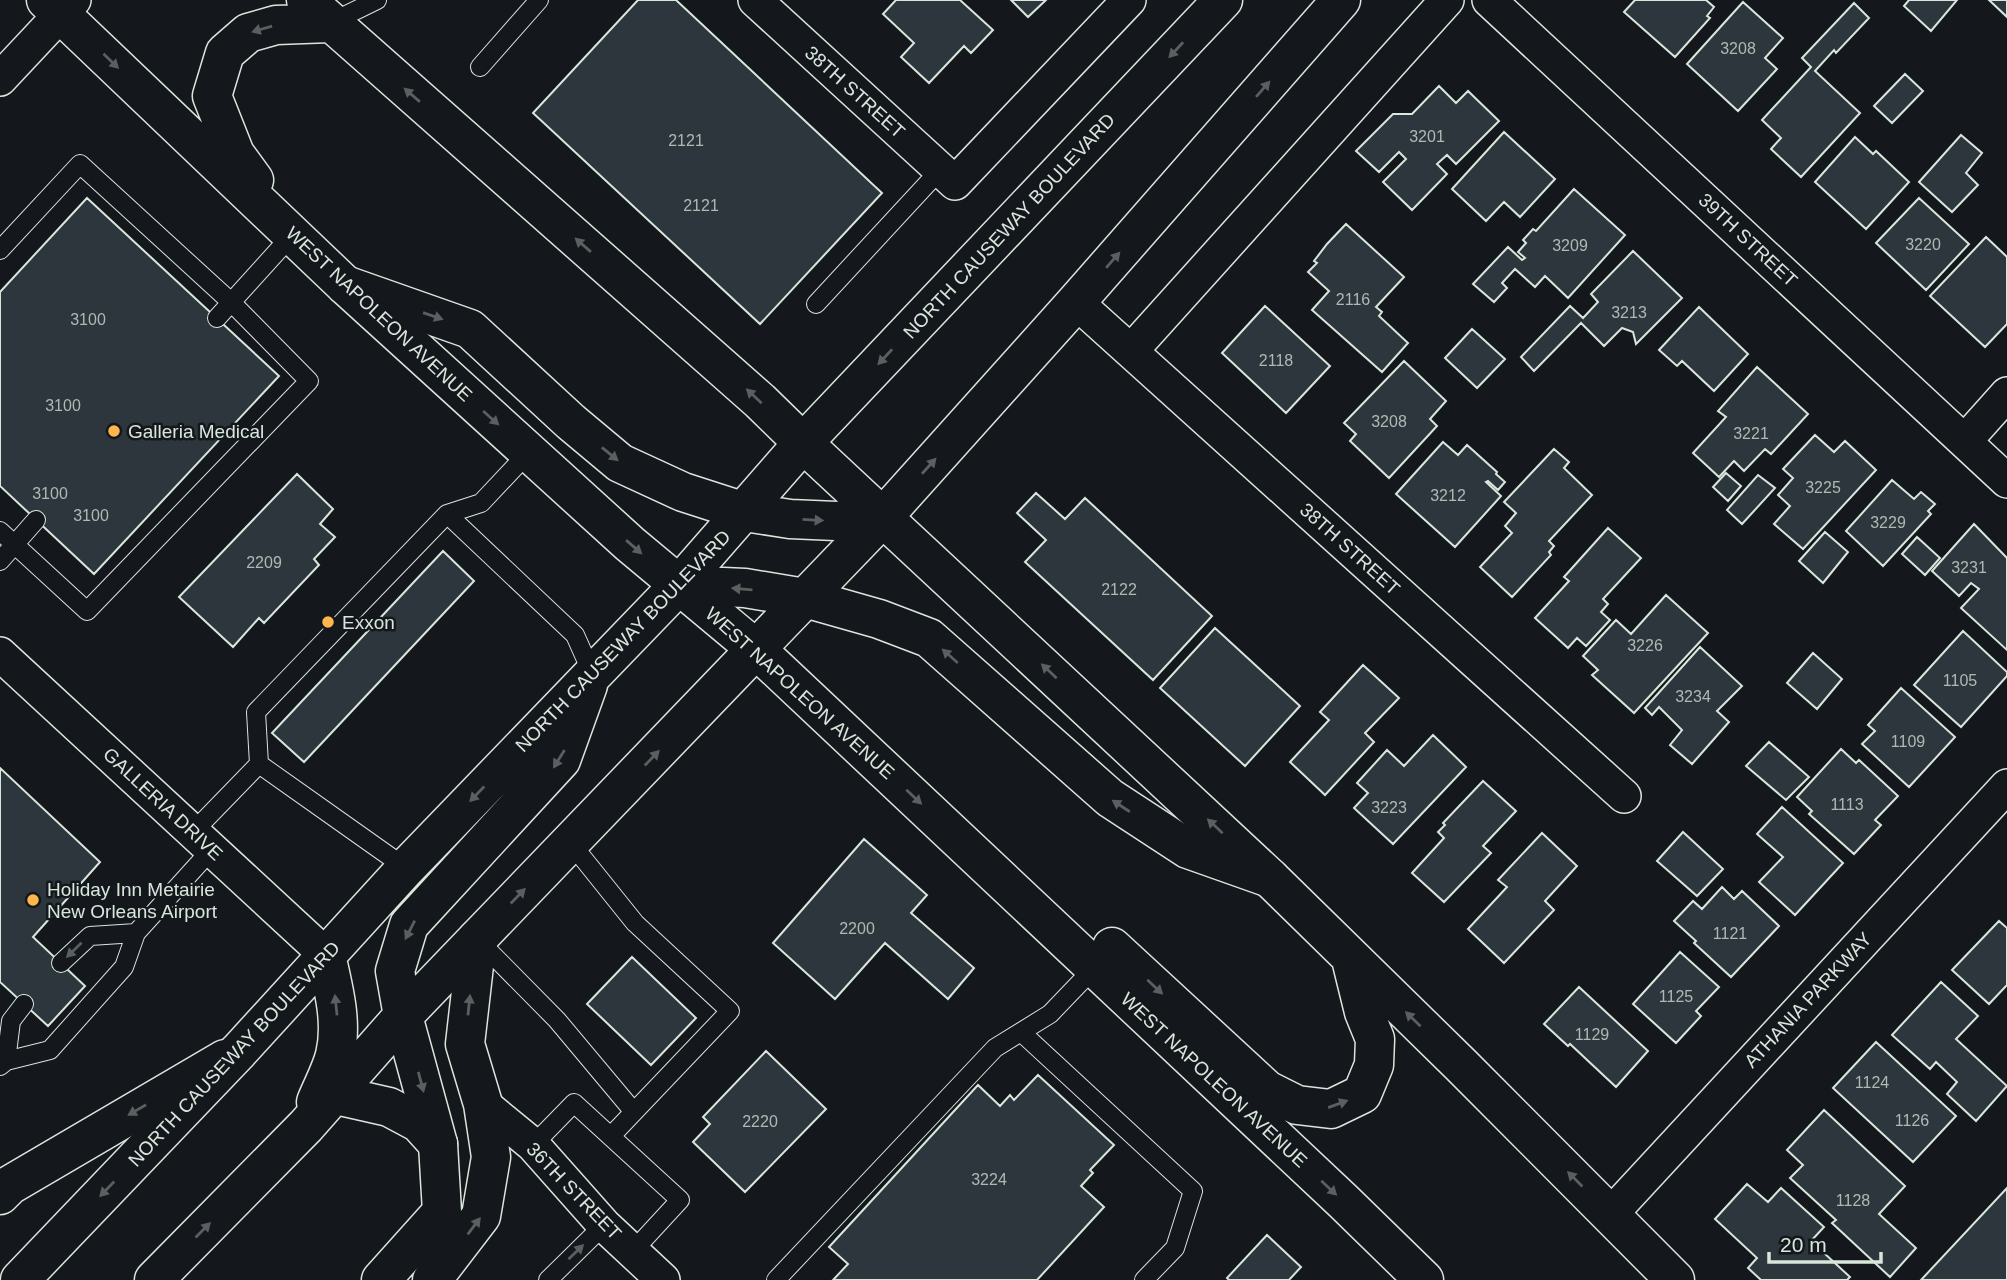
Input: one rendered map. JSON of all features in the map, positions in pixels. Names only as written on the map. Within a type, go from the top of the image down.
[{"type":"main road","name":"NORTH CAUSEWAY BOULEVARD","points":[[20,1280],[239,1051],[406,868],[679,585],[803,443],[1223,0]]},
{"type":"main road","points":[[154,1280],[336,1095],[403,1016],[883,517],[1341,0]]},
{"type":"main road","name":"WEST NAPOLEON AVENUE","points":[[60,5],[345,285],[630,544],[757,650],[984,863],[1038,880],[1104,958],[1424,1280]]},
{"type":"main road","points":[[292,234],[235,154],[212,96],[225,53],[248,33],[318,11],[760,401],[1270,878],[1471,1074],[1675,1280]]},
{"type":"main road","points":[[345,285],[470,329],[620,463],[683,492],[745,512],[790,519],[835,521],[883,517]]},
{"type":"main road","points":[[679,585],[745,588],[805,598],[879,619],[929,638],[1110,798],[1188,849],[1270,878]]},
{"type":"main road","points":[[381,1280],[442,1212],[438,1144],[403,1016],[395,971],[409,925],[561,760],[592,673]]},
{"type":"main road","points":[[432,1280],[481,1216],[491,1157],[483,1104],[465,1044],[477,939]]},
{"type":"main road","points":[[306,1126],[335,1055],[337,1003],[326,955]]},
{"type":"main road","points":[[1104,958],[1267,1090],[1297,1105],[1331,1109],[1362,1094],[1374,1065],[1375,1039],[1364,1012],[1351,959]]},
{"type":"main road","points":[[0,1195],[10,1185],[239,1051]]},
{"type":"main road","points":[[336,1095],[389,1107],[419,1123],[438,1144]]},
{"type":"street","name":"38TH STREET","points":[[755,0],[948,176]]},
{"type":"street","points":[[948,176],[1129,0]]},
{"type":"street","points":[[1131,351],[1447,0]]},
{"type":"street","name":"39TH STREET","points":[[1489,0],[2007,481]]},
{"type":"street","points":[[0,79],[60,5]]},
{"type":"street","name":"38TH STREET","points":[[1076,302],[1624,796]]},
{"type":"street","points":[[1965,441],[2007,394]]},
{"type":"street","name":"GALLERIA DRIVE","points":[[0,653],[326,955]]},
{"type":"street","name":"ATHANIA PARKWAY","points":[[1610,1215],[2007,786]]},
{"type":"street","name":"36TH STREET","points":[[483,1104],[533,1145],[648,1270]]},
{"type":"lane","points":[[318,11],[377,0]]},
{"type":"lane","points":[[480,67],[539,0]]},
{"type":"lane","points":[[0,250],[80,164],[232,303],[309,380],[87,611],[0,531]]},
{"type":"lane","points":[[816,304],[948,176]]},
{"type":"lane","points":[[217,318],[292,234]]},
{"type":"lane","points":[[24,1004],[11,1021],[3,1064],[50,1050],[124,967],[136,933],[259,764],[256,712],[447,514],[481,503],[529,452]]},
{"type":"lane","points":[[447,514],[575,635],[592,673]]},
{"type":"lane","points":[[0,561],[36,520]]},
{"type":"lane","points":[[259,764],[406,868]]},
{"type":"lane","points":[[570,842],[635,923],[730,1011],[611,1136]]},
{"type":"lane","points":[[61,963],[90,936],[136,933]]},
{"type":"lane","points":[[477,939],[558,1020],[634,1112]]},
{"type":"lane","points":[[776,1280],[995,1048],[1050,1014],[1104,958]]},
{"type":"lane","points":[[1021,1032],[1194,1191],[1175,1248],[1144,1280]]},
{"type":"lane","points":[[533,1145],[574,1103],[680,1200],[648,1270]]},
{"type":"lane","points":[[548,1280],[604,1225]]},
{"type":"building","points":[[638,0],[676,0],[882,193],[760,324],[533,113]]},
{"type":"building","points":[[896,0],[960,0],[993,30],[971,53],[964,46],[929,83],[901,57],[914,43],[883,14]]},
{"type":"building","points":[[1011,0],[1046,0],[1028,17]]},
{"type":"building","points":[[1635,0],[1706,0],[1714,7],[1707,16],[1710,18],[1675,57],[1624,12]]},
{"type":"building","points":[[1909,0],[1957,0],[1931,31],[1904,6]]},
{"type":"building","points":[[1989,0],[2007,0],[2007,17]]},
{"type":"building","points":[[1743,2],[1783,38],[1765,58],[1777,69],[1738,111],[1687,64]]},
{"type":"building","points":[[1854,3],[1869,18],[1815,71],[1860,113],[1801,177],[1771,149],[1781,138],[1762,120],[1811,67],[1802,58]]},
{"type":"building","points":[[1905,74],[1923,91],[1892,123],[1874,106]]},
{"type":"building","points":[[1439,86],[1456,103],[1468,91],[1499,121],[1456,164],[1447,155],[1437,164],[1447,174],[1412,210],[1383,182],[1406,159],[1399,152],[1379,172],[1356,151],[1393,114],[1412,114]]},
{"type":"building","points":[[1504,132],[1555,179],[1520,217],[1504,202],[1486,221],[1452,189]]},
{"type":"building","points":[[1961,135],[1982,153],[1966,173],[1978,185],[1952,212],[1919,182]]},
{"type":"building","points":[[1855,137],[1873,154],[1876,151],[1909,182],[1866,229],[1815,182]]},
{"type":"building","points":[[1574,189],[1625,235],[1568,298],[1545,276],[1535,287],[1515,269],[1502,283],[1507,288],[1494,302],[1473,284],[1508,247],[1522,260],[1525,258],[1518,252],[1526,243],[1523,240],[1533,229],[1536,231]]},
{"type":"building","name":"Galleria Medical","points":[[87,198],[279,376],[94,574],[0,486],[0,292]]},
{"type":"building","points":[[1919,198],[1969,244],[1926,290],[1876,243]]},
{"type":"building","points":[[1346,224],[1404,277],[1376,307],[1382,312],[1379,316],[1408,343],[1382,372],[1312,310],[1329,291],[1308,272],[1317,263],[1314,261],[1327,244]]},
{"type":"building","points":[[1986,237],[2007,257],[2007,324],[1985,347],[1930,296]]},
{"type":"building","points":[[1633,251],[1682,298],[1636,344],[1633,332],[1622,328],[1604,346],[1581,323],[1534,371],[1521,357],[1570,306],[1583,318],[1598,302],[1591,294]]},
{"type":"building","points":[[1265,306],[1330,366],[1286,413],[1222,353]]},
{"type":"building","points":[[1699,307],[1748,354],[1714,391],[1682,361],[1677,366],[1659,350]]},
{"type":"building","points":[[1472,329],[1505,359],[1477,388],[1445,358]]},
{"type":"building","points":[[1404,361],[1446,401],[1430,419],[1437,426],[1389,478],[1350,441],[1356,434],[1344,423]]},
{"type":"building","points":[[1757,367],[1808,414],[1771,454],[1765,449],[1744,471],[1734,461],[1719,477],[1693,453],[1726,417],[1718,411]]},
{"type":"building","points":[[1815,435],[1834,452],[1845,441],[1876,470],[1803,549],[1774,524],[1790,506],[1778,495],[1793,478],[1783,469]]},
{"type":"building","points":[[1443,442],[1458,455],[1467,445],[1505,482],[1498,490],[1486,482],[1501,496],[1455,547],[1396,494]]},
{"type":"building","points":[[1554,449],[1569,462],[1564,468],[1592,495],[1549,541],[1554,546],[1549,552],[1551,555],[1512,597],[1480,567],[1512,533],[1505,526],[1516,513],[1504,502]]},
{"type":"building","points":[[1726,473],[1741,486],[1728,501],[1713,487]]},
{"type":"building","points":[[297,474],[333,509],[320,524],[335,537],[314,559],[319,565],[264,623],[259,618],[233,647],[179,597]]},
{"type":"building","points":[[1758,475],[1775,488],[1742,524],[1727,510]]},
{"type":"building","points":[[1892,480],[1914,499],[1921,492],[1935,504],[1928,511],[1931,514],[1883,566],[1846,531]]},
{"type":"building","points":[[1036,493],[1065,519],[1085,498],[1212,616],[1153,680],[1025,562],[1046,540],[1017,513]]},
{"type":"building","points":[[1974,524],[2007,558],[2007,650],[1961,608],[1979,589],[1971,583],[1959,596],[1932,571]]},
{"type":"building","points":[[1608,528],[1641,558],[1603,599],[1608,604],[1601,612],[1610,620],[1586,646],[1577,638],[1568,648],[1535,618],[1569,581],[1564,577]]},
{"type":"building","points":[[1825,532],[1848,552],[1823,583],[1799,561]]},
{"type":"building","points":[[1917,537],[1940,558],[1925,575],[1902,554]]},
{"type":"building","points":[[443,551],[474,581],[304,762],[272,733]]},
{"type":"building","points":[[1666,595],[1708,633],[1634,713],[1592,675],[1598,670],[1583,656],[1616,620],[1631,634]]},
{"type":"building","points":[[1215,628],[1300,706],[1245,766],[1160,688]]},
{"type":"building","points":[[1963,631],[2007,672],[2007,676],[1961,727],[1914,685]]},
{"type":"building","points":[[1700,647],[1742,686],[1717,711],[1729,722],[1692,764],[1670,745],[1682,730],[1659,707],[1652,715],[1645,708]]},
{"type":"building","points":[[1813,653],[1842,679],[1817,709],[1787,683]]},
{"type":"building","points":[[1363,665],[1399,698],[1365,733],[1374,742],[1325,795],[1290,762],[1329,720],[1320,712]]},
{"type":"building","points":[[1901,688],[1955,737],[1909,787],[1862,744],[1875,731],[1868,725]]},
{"type":"building","points":[[1433,735],[1466,767],[1393,844],[1354,808],[1368,793],[1357,783],[1387,750],[1404,766]]},
{"type":"building","points":[[1769,742],[1809,777],[1786,800],[1746,766]]},
{"type":"building","points":[[1841,749],[1856,763],[1859,760],[1898,796],[1875,820],[1881,825],[1854,854],[1809,814],[1812,811],[1797,797]]},
{"type":"building","name":"Holiday Inn Metairie New Orleans Airport","points":[[0,768],[100,862],[33,937],[85,986],[48,1026],[0,982]]},
{"type":"building","points":[[1483,781],[1516,811],[1483,846],[1491,853],[1444,902],[1412,873],[1444,838],[1438,832],[1445,825],[1443,823]]},
{"type":"building","points":[[1782,807],[1843,863],[1795,915],[1759,882],[1783,857],[1757,834]]},
{"type":"building","points":[[1683,832],[1723,869],[1697,896],[1657,861]]},
{"type":"building","points":[[1542,833],[1577,866],[1545,901],[1554,910],[1504,963],[1468,929],[1507,887],[1498,880]]},
{"type":"building","points":[[864,839],[927,895],[911,913],[974,968],[948,999],[885,943],[835,999],[773,943]]},
{"type":"building","points":[[1722,887],[1734,899],[1742,891],[1779,926],[1731,977],[1674,921],[1693,901],[1702,909]]},
{"type":"building","points":[[1999,921],[2007,928],[2007,985],[1989,1004],[1952,970]]},
{"type":"building","points":[[1680,952],[1719,987],[1696,1011],[1701,1016],[1676,1043],[1633,1004]]},
{"type":"building","points":[[632,957],[696,1018],[651,1065],[587,1004]]},
{"type":"building","points":[[1941,982],[1978,1016],[1956,1039],[2007,1086],[1976,1121],[1947,1094],[1957,1082],[1936,1062],[1930,1069],[1892,1035]]},
{"type":"building","points":[[1579,987],[1648,1051],[1616,1087],[1544,1024]]},
{"type":"building","points":[[1876,1042],[1956,1116],[1913,1162],[1833,1088]]},
{"type":"building","points":[[766,1051],[826,1109],[745,1192],[693,1142],[710,1124],[703,1117]]},
{"type":"building","points":[[1038,1075],[1114,1145],[1090,1170],[1093,1173],[1081,1186],[1104,1207],[1037,1280],[833,1280],[848,1264],[829,1247],[978,1085],[1000,1106],[1010,1095],[1014,1100]]},
{"type":"building","points":[[1824,1110],[1905,1186],[1879,1214],[1916,1248],[1890,1277],[1832,1223],[1836,1220],[1790,1178],[1803,1165],[1787,1150]]},
{"type":"building","points":[[1747,1184],[1768,1202],[1781,1188],[1824,1227],[1811,1241],[1850,1277],[1847,1280],[1761,1280],[1748,1268],[1757,1258],[1715,1219]]},
{"type":"building","points":[[2007,1188],[2007,1280],[1921,1280]]},
{"type":"building","points":[[1267,1235],[1301,1267],[1289,1280],[1229,1280],[1227,1278]]},
{"type":"place","name":"Galleria Medical","points":[[114,431]]},
{"type":"place","name":"Exxon","points":[[328,622]]},
{"type":"place","name":"Holiday Inn Metairie New Orleans Airport","points":[[33,900]]}]
